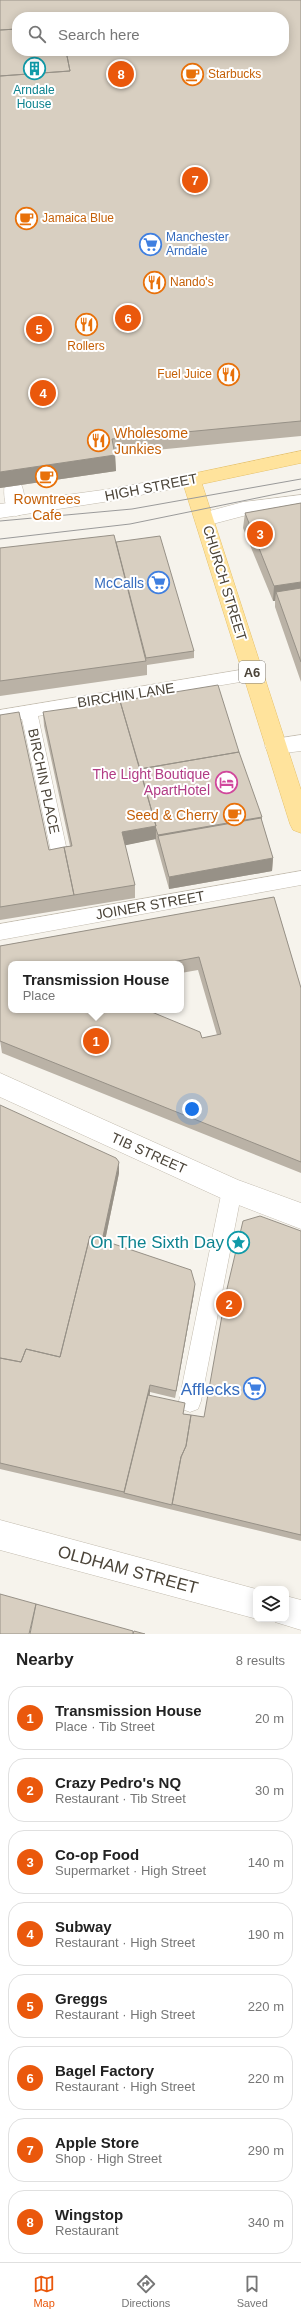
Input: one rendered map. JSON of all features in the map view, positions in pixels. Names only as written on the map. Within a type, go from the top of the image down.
[{"type":"main road","name":"HIGH STREET","points":[[191,480],[301,457]]},
{"type":"main road","name":"CHURCH STREET","points":[[191,480],[205,519],[252,674],[301,824]]},
{"type":"street","name":"HIGH STREET","points":[[8,510],[110,495],[191,480]]},
{"type":"street","points":[[8,510],[13,486]]},
{"type":"street","points":[[205,519],[243,509],[301,501]]},
{"type":"street","points":[[276,746],[301,743]]},
{"type":"street","name":"TIB STREET","points":[[0,1085],[232,1190],[301,1216]]},
{"type":"street","name":"OLDHAM STREET","points":[[0,1535],[253,1603]]},
{"type":"street","points":[[289,1612],[301,1615]]},
{"type":"lane","name":"BIRCHIN LANE","points":[[0,716],[252,674]]},
{"type":"lane","name":"BIRCHIN PLACE","points":[[29,711],[58,851]]},
{"type":"lane","name":"JOINER STREET","points":[[0,932],[301,878]]},
{"type":"lane","points":[[190,1401],[208,1298],[232,1190]]},
{"type":"building","name":"Manchester Arndale","points":[[0,0],[301,0],[301,421],[112,439],[115,455],[0,472],[0,76],[70,71],[67,56],[289,56],[289,12],[12,12],[12,29],[0,30]]},
{"type":"building","points":[[12,29],[12,56],[67,56],[70,71],[0,76],[0,30]]},
{"type":"building","points":[[301,503],[301,582],[274,586],[245,513]]},
{"type":"building","points":[[114,535],[146,661],[0,681],[0,548]]},
{"type":"building","points":[[160,536],[194,651],[146,658],[116,542]]},
{"type":"building","points":[[301,588],[301,662],[276,592]]},
{"type":"building","points":[[218,685],[239,752],[140,769],[120,701]]},
{"type":"building","points":[[120,701],[156,826],[122,832],[135,885],[74,895],[64,847],[72,846],[43,712]]},
{"type":"building","points":[[19,712],[49,850],[64,847],[74,895],[0,907],[0,715]]},
{"type":"building","points":[[239,752],[262,817],[158,835],[140,769]]},
{"type":"building","points":[[261,818],[273,858],[169,877],[158,836]]},
{"type":"building","points":[[274,897],[301,988],[301,1162],[0,1041],[0,946]]},
{"type":"building","points":[[0,1105],[116,1158],[119,1162],[102,1241],[90,1236],[60,1357],[26,1349],[21,1362],[0,1358]]},
{"type":"building","name":"Afflecks","points":[[260,1216],[301,1231],[301,1535],[172,1504],[181,1457],[186,1446],[191,1415],[204,1417],[226,1293],[243,1221]]},
{"type":"building","points":[[90,1236],[191,1270],[195,1284],[176,1391],[150,1385],[124,1492],[0,1463],[0,1358],[21,1362],[26,1349],[60,1357]]},
{"type":"building","points":[[148,1395],[185,1403],[183,1414],[191,1415],[186,1446],[181,1457],[172,1505],[124,1493]]},
{"type":"building","points":[[0,1594],[36,1604],[29,1634],[0,1634]]},
{"type":"building","points":[[36,1604],[133,1631],[133,1634],[30,1634]]},
{"type":"building","points":[[134,1631],[145,1634],[133,1634]]},
{"type":"tram line","points":[[0,521],[132,509],[301,479]]},
{"type":"tram line","points":[[0,539],[130,524],[301,489]]},
{"type":"place","name":"Arndale House","points":[[34,69]]},
{"type":"place","name":"Wingstop","points":[[121,74]]},
{"type":"place","name":"Starbucks","points":[[192,74]]},
{"type":"place","name":"Apple Store","points":[[195,180]]},
{"type":"place","name":"Jamaica Blue","points":[[27,218]]},
{"type":"place","name":"Manchester Arndale","points":[[150,244]]},
{"type":"place","name":"Nando's","points":[[154,282]]},
{"type":"place","name":"Bagel Factory","points":[[128,318]]},
{"type":"place","name":"Rollers","points":[[86,325]]},
{"type":"place","name":"Greggs","points":[[39,329]]},
{"type":"place","name":"Fuel Juice","points":[[228,374]]},
{"type":"place","name":"Subway","points":[[43,393]]},
{"type":"place","name":"Wholesome Junkies","points":[[99,441]]},
{"type":"place","name":"Rowntrees Cafe","points":[[47,477]]},
{"type":"place","name":"Co-op Food","points":[[260,534]]},
{"type":"place","name":"McCalls","points":[[159,583]]},
{"type":"place","name":"The Light Boutique ApartHotel","points":[[226,782]]},
{"type":"place","name":"Seed & Cherry","points":[[234,815]]},
{"type":"place","name":"Transmission House","points":[[96,1041]]},
{"type":"place","name":"On The Sixth Day","points":[[239,1242]]},
{"type":"place","name":"Crazy Pedro's NQ","points":[[229,1304]]},
{"type":"place","name":"Afflecks","points":[[255,1389]]}]
